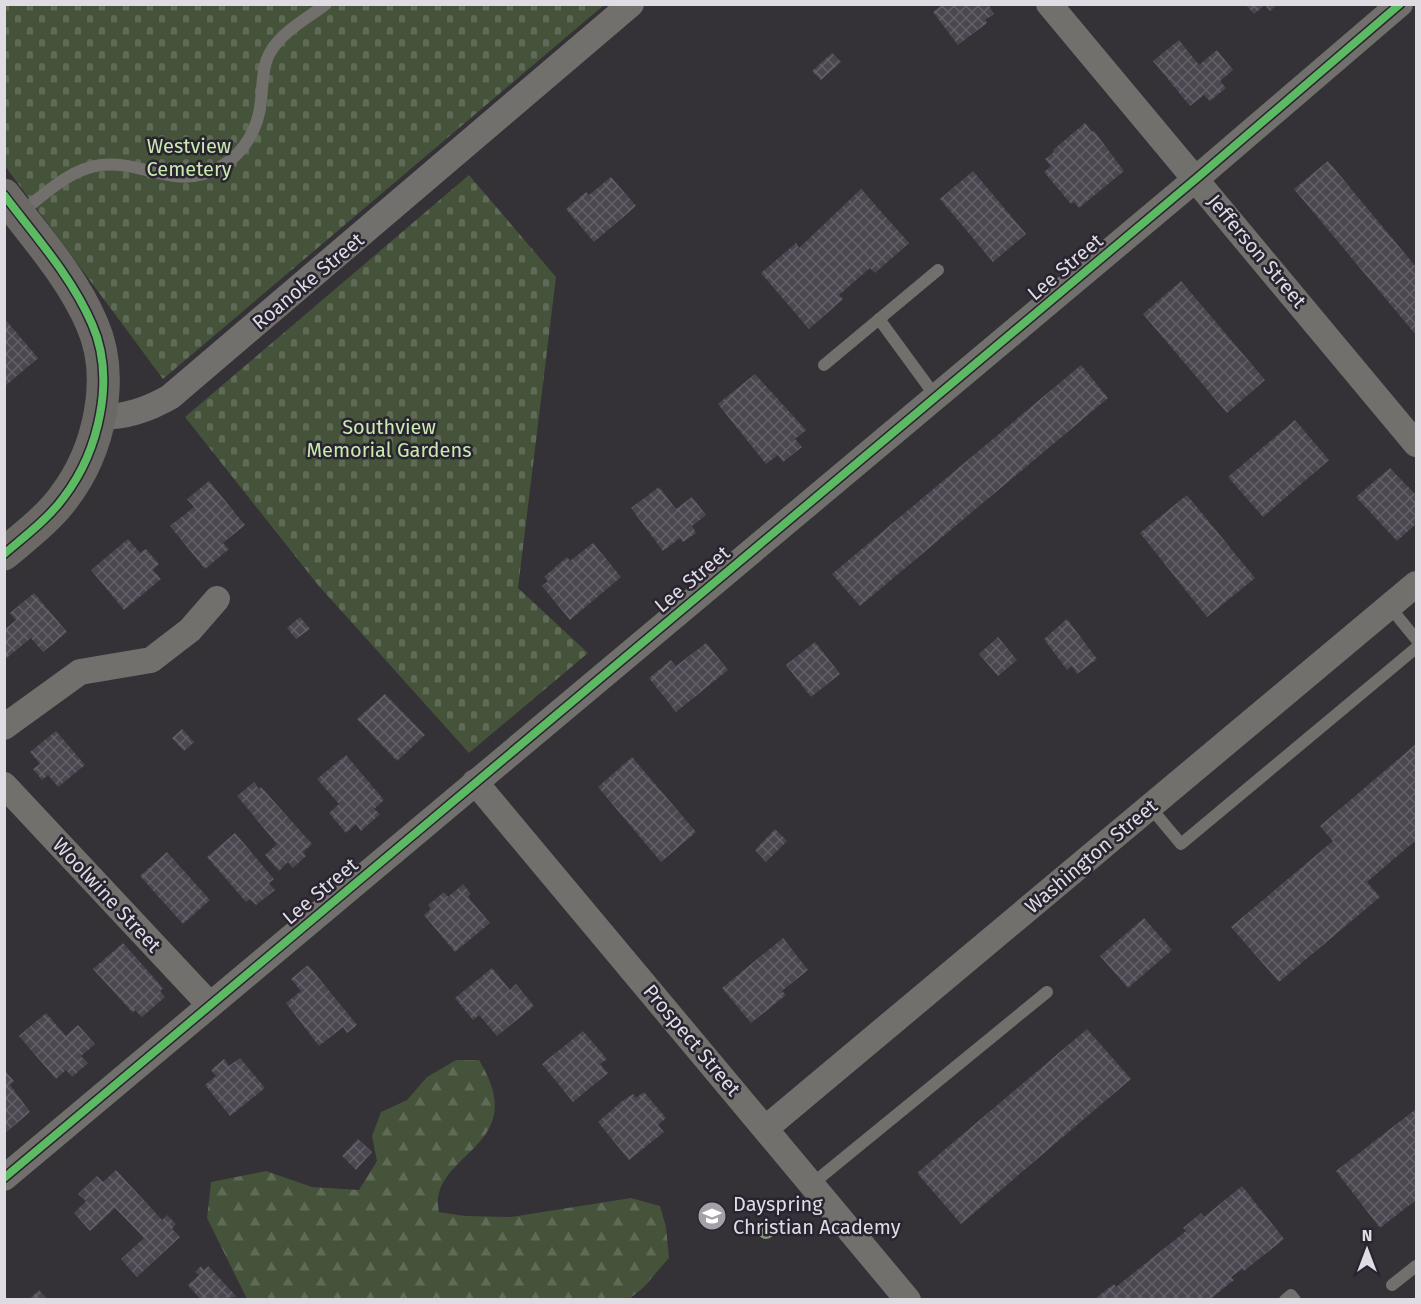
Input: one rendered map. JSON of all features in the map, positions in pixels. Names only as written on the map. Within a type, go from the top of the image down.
[{"type":"main road","points":[[4,554],[63,499],[86,460],[99,417],[104,371],[93,326],[71,287],[12,205]]},
{"type":"street","name":"Roanoke Street","points":[[99,417],[129,415],[151,408],[178,391],[631,4]]},
{"type":"street","name":"Jefferson Street","points":[[1049,4],[1197,178],[1416,444]]},
{"type":"street","name":"Lee Street","points":[[4,1178],[1197,178],[1400,4]]},
{"type":"street","name":"Washington Street","points":[[766,1128],[1416,584]]},
{"type":"street","points":[[4,727],[80,672],[151,660],[190,630],[217,599]]},
{"type":"street","name":"Prospect Street","points":[[475,782],[909,1299]]},
{"type":"street","name":"Woolwine Street","points":[[4,785],[210,1005]]},
{"type":"lane","points":[[12,205],[85,169],[115,165],[172,177],[189,177],[220,167],[244,146],[254,130],[261,104],[266,61],[272,50],[288,33],[326,4]]},
{"type":"lane","points":[[824,365],[938,270]]},
{"type":"lane","points":[[879,319],[936,397]]},
{"type":"lane","points":[[1389,606],[1416,639]]},
{"type":"lane","points":[[1150,807],[1181,844],[1416,648]]},
{"type":"lane","points":[[812,1184],[1047,992]]},
{"type":"lane","points":[[1392,1286],[1416,1266]]},
{"type":"lane","points":[[1285,1299],[1291,1295],[1295,1299]]},
{"type":"green space","name":"Westview Cemetery","points":[[5,5],[604,5],[163,379],[5,166]]},
{"type":"green space","name":"Southview Memorial Gardens","points":[[469,175],[556,277],[518,588],[588,653],[469,753],[318,585],[185,417]]},
{"type":"green space","points":[[456,1060],[479,1060],[493,1090],[494,1113],[487,1131],[448,1175],[440,1192],[439,1212],[465,1216],[511,1217],[631,1198],[660,1206],[666,1227],[669,1258],[643,1288],[629,1299],[247,1299],[207,1218],[211,1182],[266,1171],[312,1187],[359,1190],[377,1161],[372,1136],[381,1112],[407,1100],[427,1077]]},
{"type":"building","points":[[943,4],[988,4],[994,14],[985,20],[987,23],[958,45],[933,12]]},
{"type":"building","points":[[1245,4],[1278,4],[1270,11],[1265,5],[1254,14]]},
{"type":"building","points":[[1179,40],[1199,65],[1217,50],[1233,70],[1220,81],[1226,88],[1210,101],[1204,95],[1190,106],[1153,61]]},
{"type":"building","points":[[832,53],[841,62],[821,80],[812,71]]},
{"type":"building","points":[[1085,123],[1092,132],[1094,131],[1124,171],[1079,208],[1074,202],[1071,204],[1044,172],[1051,166],[1045,159]]},
{"type":"building","points":[[1328,161],[1416,267],[1416,335],[1294,189]]},
{"type":"building","points":[[973,171],[1026,234],[993,262],[940,199]]},
{"type":"building","points":[[611,177],[636,206],[594,242],[566,209],[586,192],[589,195]]},
{"type":"building","points":[[861,189],[909,243],[875,273],[870,268],[839,295],[843,299],[809,329],[761,273],[796,243],[799,248]]},
{"type":"building","points":[[1181,281],[1265,380],[1227,413],[1143,314]]},
{"type":"building","points":[[4,318],[38,358],[4,387]]},
{"type":"building","points":[[1081,365],[1108,398],[860,606],[832,574]]},
{"type":"building","points":[[755,374],[806,430],[795,439],[802,447],[783,462],[778,455],[766,464],[718,404]]},
{"type":"building","points":[[1295,420],[1329,460],[1263,517],[1228,477]]},
{"type":"building","points":[[1390,468],[1416,495],[1416,524],[1397,541],[1356,497]]},
{"type":"building","points":[[209,481],[245,525],[223,543],[229,549],[205,569],[170,526],[194,507],[187,499]]},
{"type":"building","points":[[659,487],[676,509],[692,497],[706,515],[692,526],[696,533],[683,542],[680,538],[663,551],[631,508]]},
{"type":"building","points":[[1187,495],[1255,578],[1207,617],[1140,533]]},
{"type":"building","points":[[128,539],[140,553],[146,549],[159,564],[153,570],[161,579],[124,610],[91,570]]},
{"type":"building","points":[[593,543],[621,577],[570,620],[542,586],[548,581],[544,577],[567,557],[570,561]]},
{"type":"building","points":[[34,593],[67,632],[43,652],[31,638],[4,660],[4,630],[16,620],[10,613]]},
{"type":"building","points":[[300,617],[310,629],[296,639],[287,628]]},
{"type":"building","points":[[1067,619],[1097,659],[1077,674],[1072,666],[1067,670],[1044,639]]},
{"type":"building","points":[[998,637],[1017,660],[998,676],[979,654]]},
{"type":"building","points":[[815,642],[840,674],[811,697],[786,665]]},
{"type":"building","points":[[706,643],[728,670],[676,712],[649,678],[671,660],[676,666]]},
{"type":"building","points":[[385,694],[425,735],[397,761],[357,719]]},
{"type":"building","points":[[182,729],[194,742],[184,751],[172,738]]},
{"type":"building","points":[[56,731],[85,765],[58,787],[48,775],[42,780],[33,769],[40,764],[30,752]]},
{"type":"building","points":[[1416,744],[1416,840],[1367,882],[1380,897],[1279,982],[1231,927],[1333,841],[1320,826]]},
{"type":"building","points":[[346,755],[384,800],[374,809],[380,814],[361,831],[356,824],[346,833],[329,813],[339,804],[317,779]]},
{"type":"building","points":[[632,757],[696,832],[661,862],[598,787]]},
{"type":"building","points":[[254,782],[312,844],[303,852],[306,856],[293,868],[288,862],[279,871],[265,855],[277,844],[237,796]]},
{"type":"building","points":[[775,829],[787,841],[766,862],[755,850]]},
{"type":"building","points":[[235,833],[274,879],[269,883],[275,890],[256,905],[250,899],[246,902],[207,857]]},
{"type":"building","points":[[167,852],[210,900],[183,924],[140,876]]},
{"type":"building","points":[[463,884],[471,894],[468,897],[490,923],[455,952],[424,915],[431,909],[428,905],[444,892],[448,897]]},
{"type":"building","points":[[1144,918],[1172,950],[1128,988],[1100,956]]},
{"type":"building","points":[[783,938],[808,970],[782,991],[786,995],[751,1023],[722,988]]},
{"type":"building","points":[[123,943],[163,988],[160,991],[165,997],[142,1017],[135,1010],[133,1013],[93,969]]},
{"type":"building","points":[[308,965],[357,1025],[347,1033],[343,1027],[319,1046],[286,1003],[301,991],[291,979]]},
{"type":"building","points":[[492,968],[510,990],[516,984],[534,1006],[497,1036],[479,1015],[473,1020],[455,998]]},
{"type":"building","points":[[46,1013],[66,1036],[78,1025],[95,1044],[81,1056],[88,1063],[72,1077],[66,1070],[56,1079],[19,1036]]},
{"type":"building","points":[[1087,1029],[1131,1079],[961,1224],[917,1173]]},
{"type":"building","points":[[583,1031],[607,1059],[600,1064],[608,1073],[573,1102],[542,1064]]},
{"type":"building","points":[[240,1058],[265,1088],[230,1116],[205,1085],[216,1076],[211,1070],[224,1059],[229,1066]]},
{"type":"building","points":[[4,1070],[14,1081],[10,1085],[30,1112],[4,1134]]},
{"type":"building","points":[[644,1092],[666,1118],[658,1125],[664,1132],[629,1160],[598,1122],[622,1101],[633,1094],[636,1098]]},
{"type":"building","points":[[1416,1109],[1416,1200],[1380,1228],[1336,1171]]},
{"type":"building","points":[[358,1139],[372,1152],[356,1170],[342,1156]]},
{"type":"building","points":[[116,1170],[162,1220],[167,1215],[176,1224],[172,1229],[180,1237],[137,1277],[121,1259],[144,1238],[115,1208],[90,1231],[74,1213],[86,1201],[78,1194],[97,1176],[103,1182]]},
{"type":"building","points":[[1242,1186],[1284,1239],[1244,1271],[1242,1269],[1231,1277],[1234,1280],[1209,1300],[1099,1300],[1097,1297],[1114,1284],[1116,1287],[1186,1231],[1183,1228],[1201,1213],[1204,1217]]},
{"type":"building","points":[[201,1266],[204,1270],[208,1266],[237,1297],[201,1300],[188,1285],[199,1275],[195,1272]]},
{"type":"building","points":[[39,1290],[48,1300],[28,1300]]},
{"type":"cycle path","points":[[4,1178],[1197,178],[1400,4]]},
{"type":"cycle path","points":[[4,195],[52,257],[84,307],[99,345],[103,367],[103,390],[95,436],[76,479],[51,512],[4,554]]},
{"type":"place","name":"Dayspring Christian Academy","points":[[712,1216]]}]
